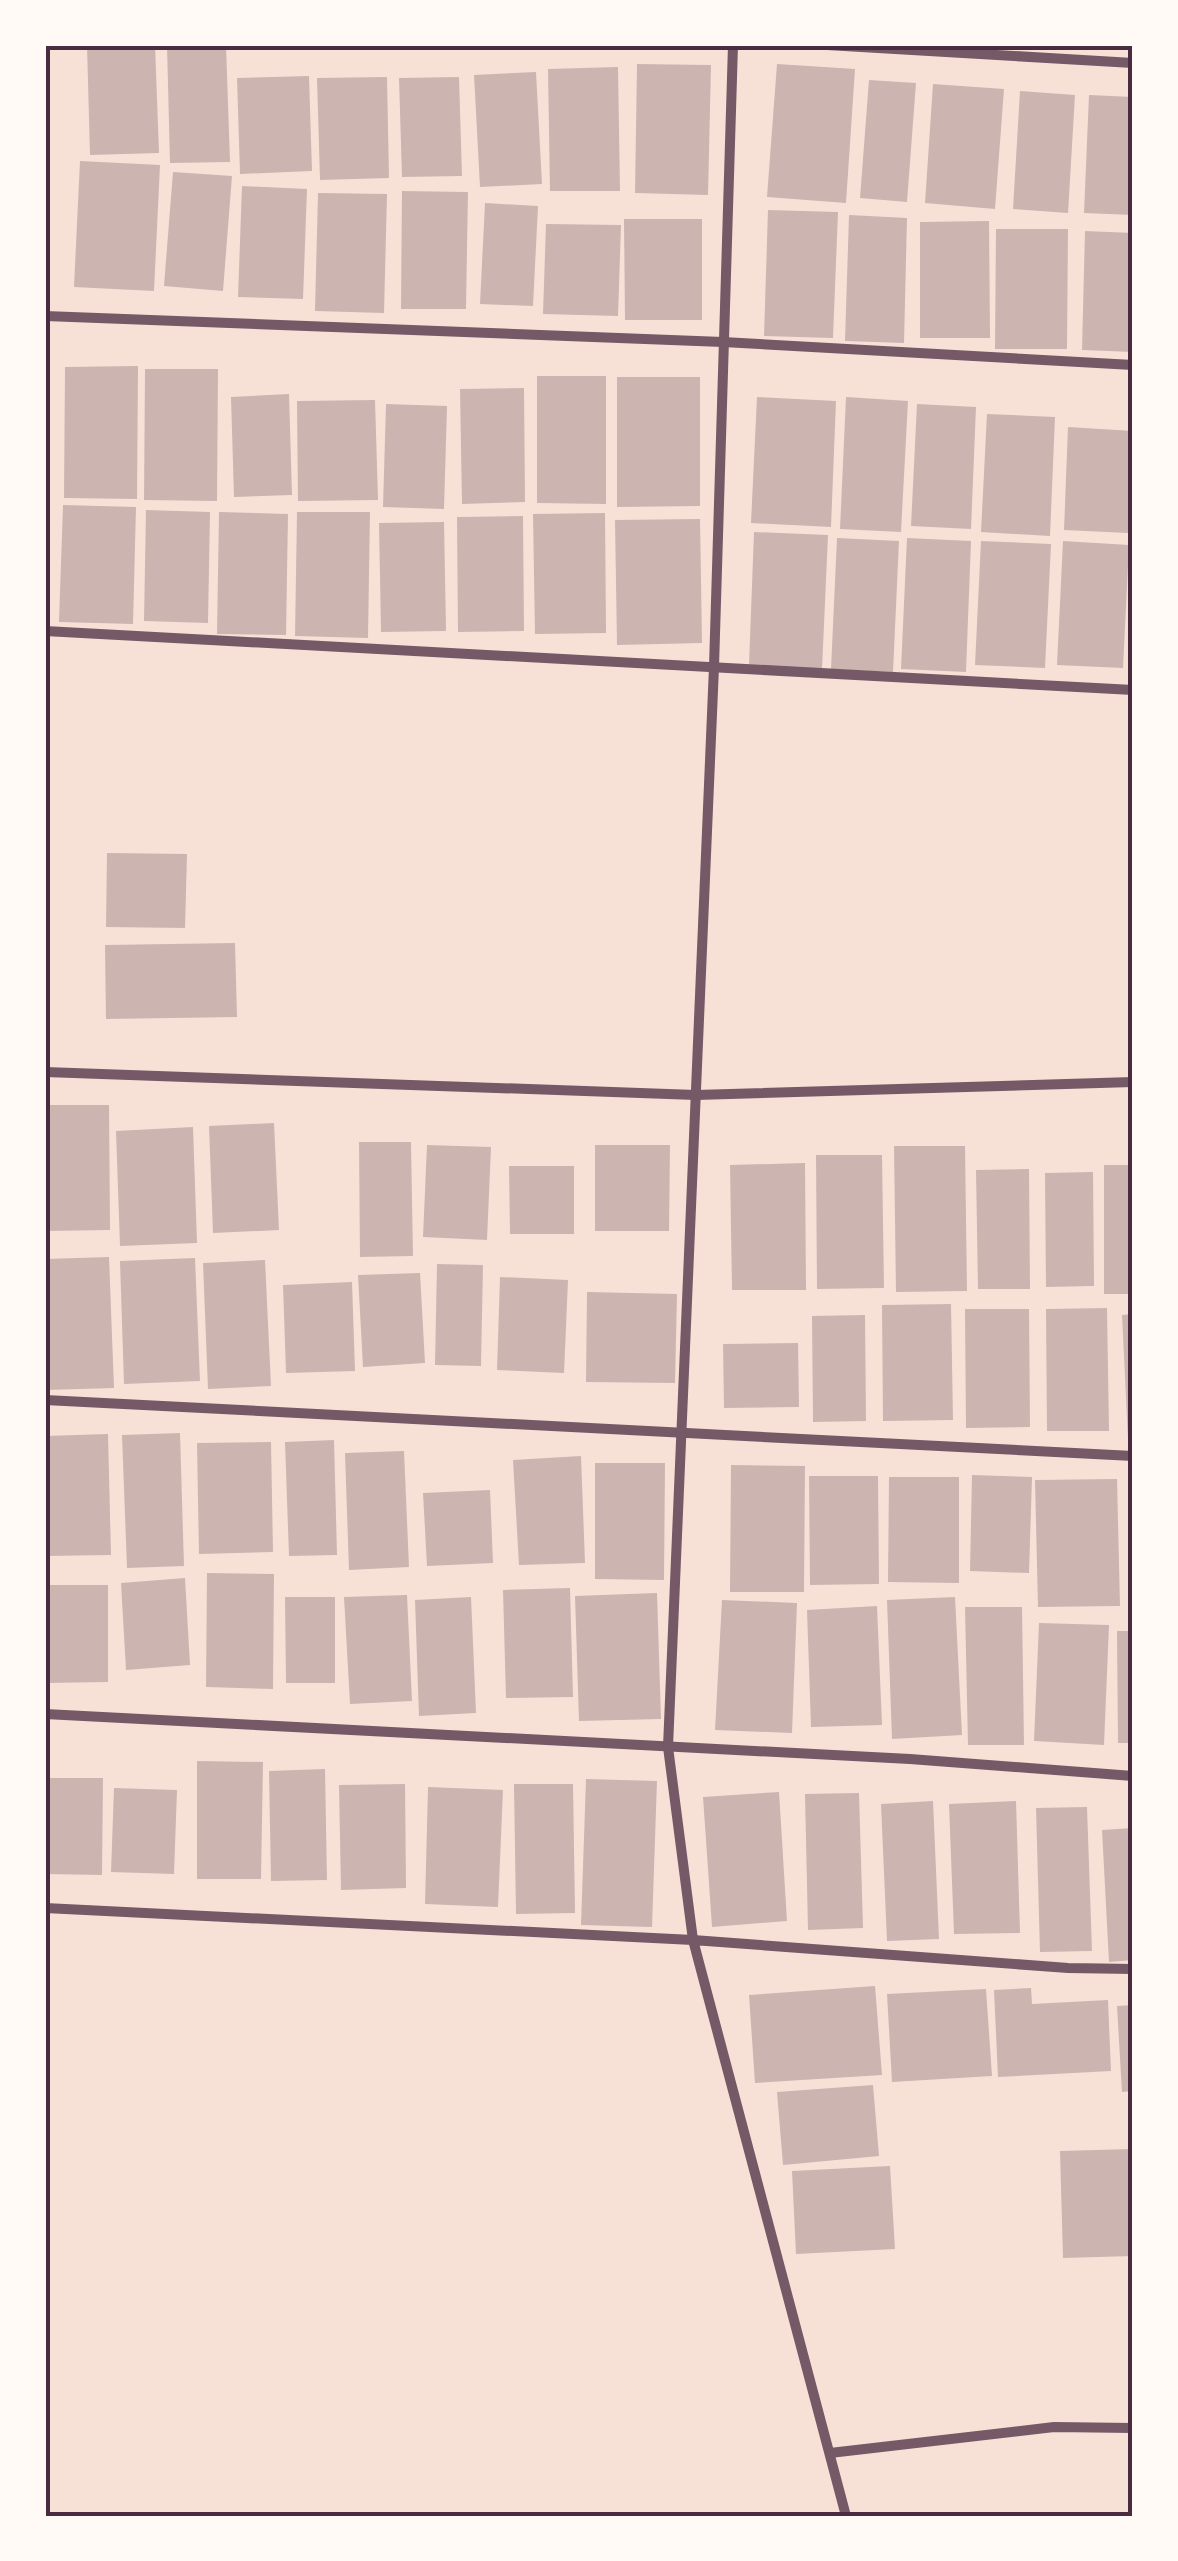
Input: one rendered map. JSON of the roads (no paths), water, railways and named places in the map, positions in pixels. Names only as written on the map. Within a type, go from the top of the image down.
[{"type":"street","points":[[732,45],[714,667],[668,1747],[692,1940],[846,2516]]},
{"type":"street","points":[[826,45],[1133,64]]},
{"type":"street","points":[[45,316],[723,342],[1133,365]]},
{"type":"street","points":[[45,631],[1133,690]]},
{"type":"street","points":[[45,1072],[696,1095],[1133,1082]]},
{"type":"street","points":[[45,1400],[1133,1456]]},
{"type":"street","points":[[45,1714],[910,1759],[1133,1776]]},
{"type":"street","points":[[45,1908],[692,1940],[1068,1968],[1133,1968]]},
{"type":"street","points":[[830,2452],[1054,2427],[1133,2428]]}]
